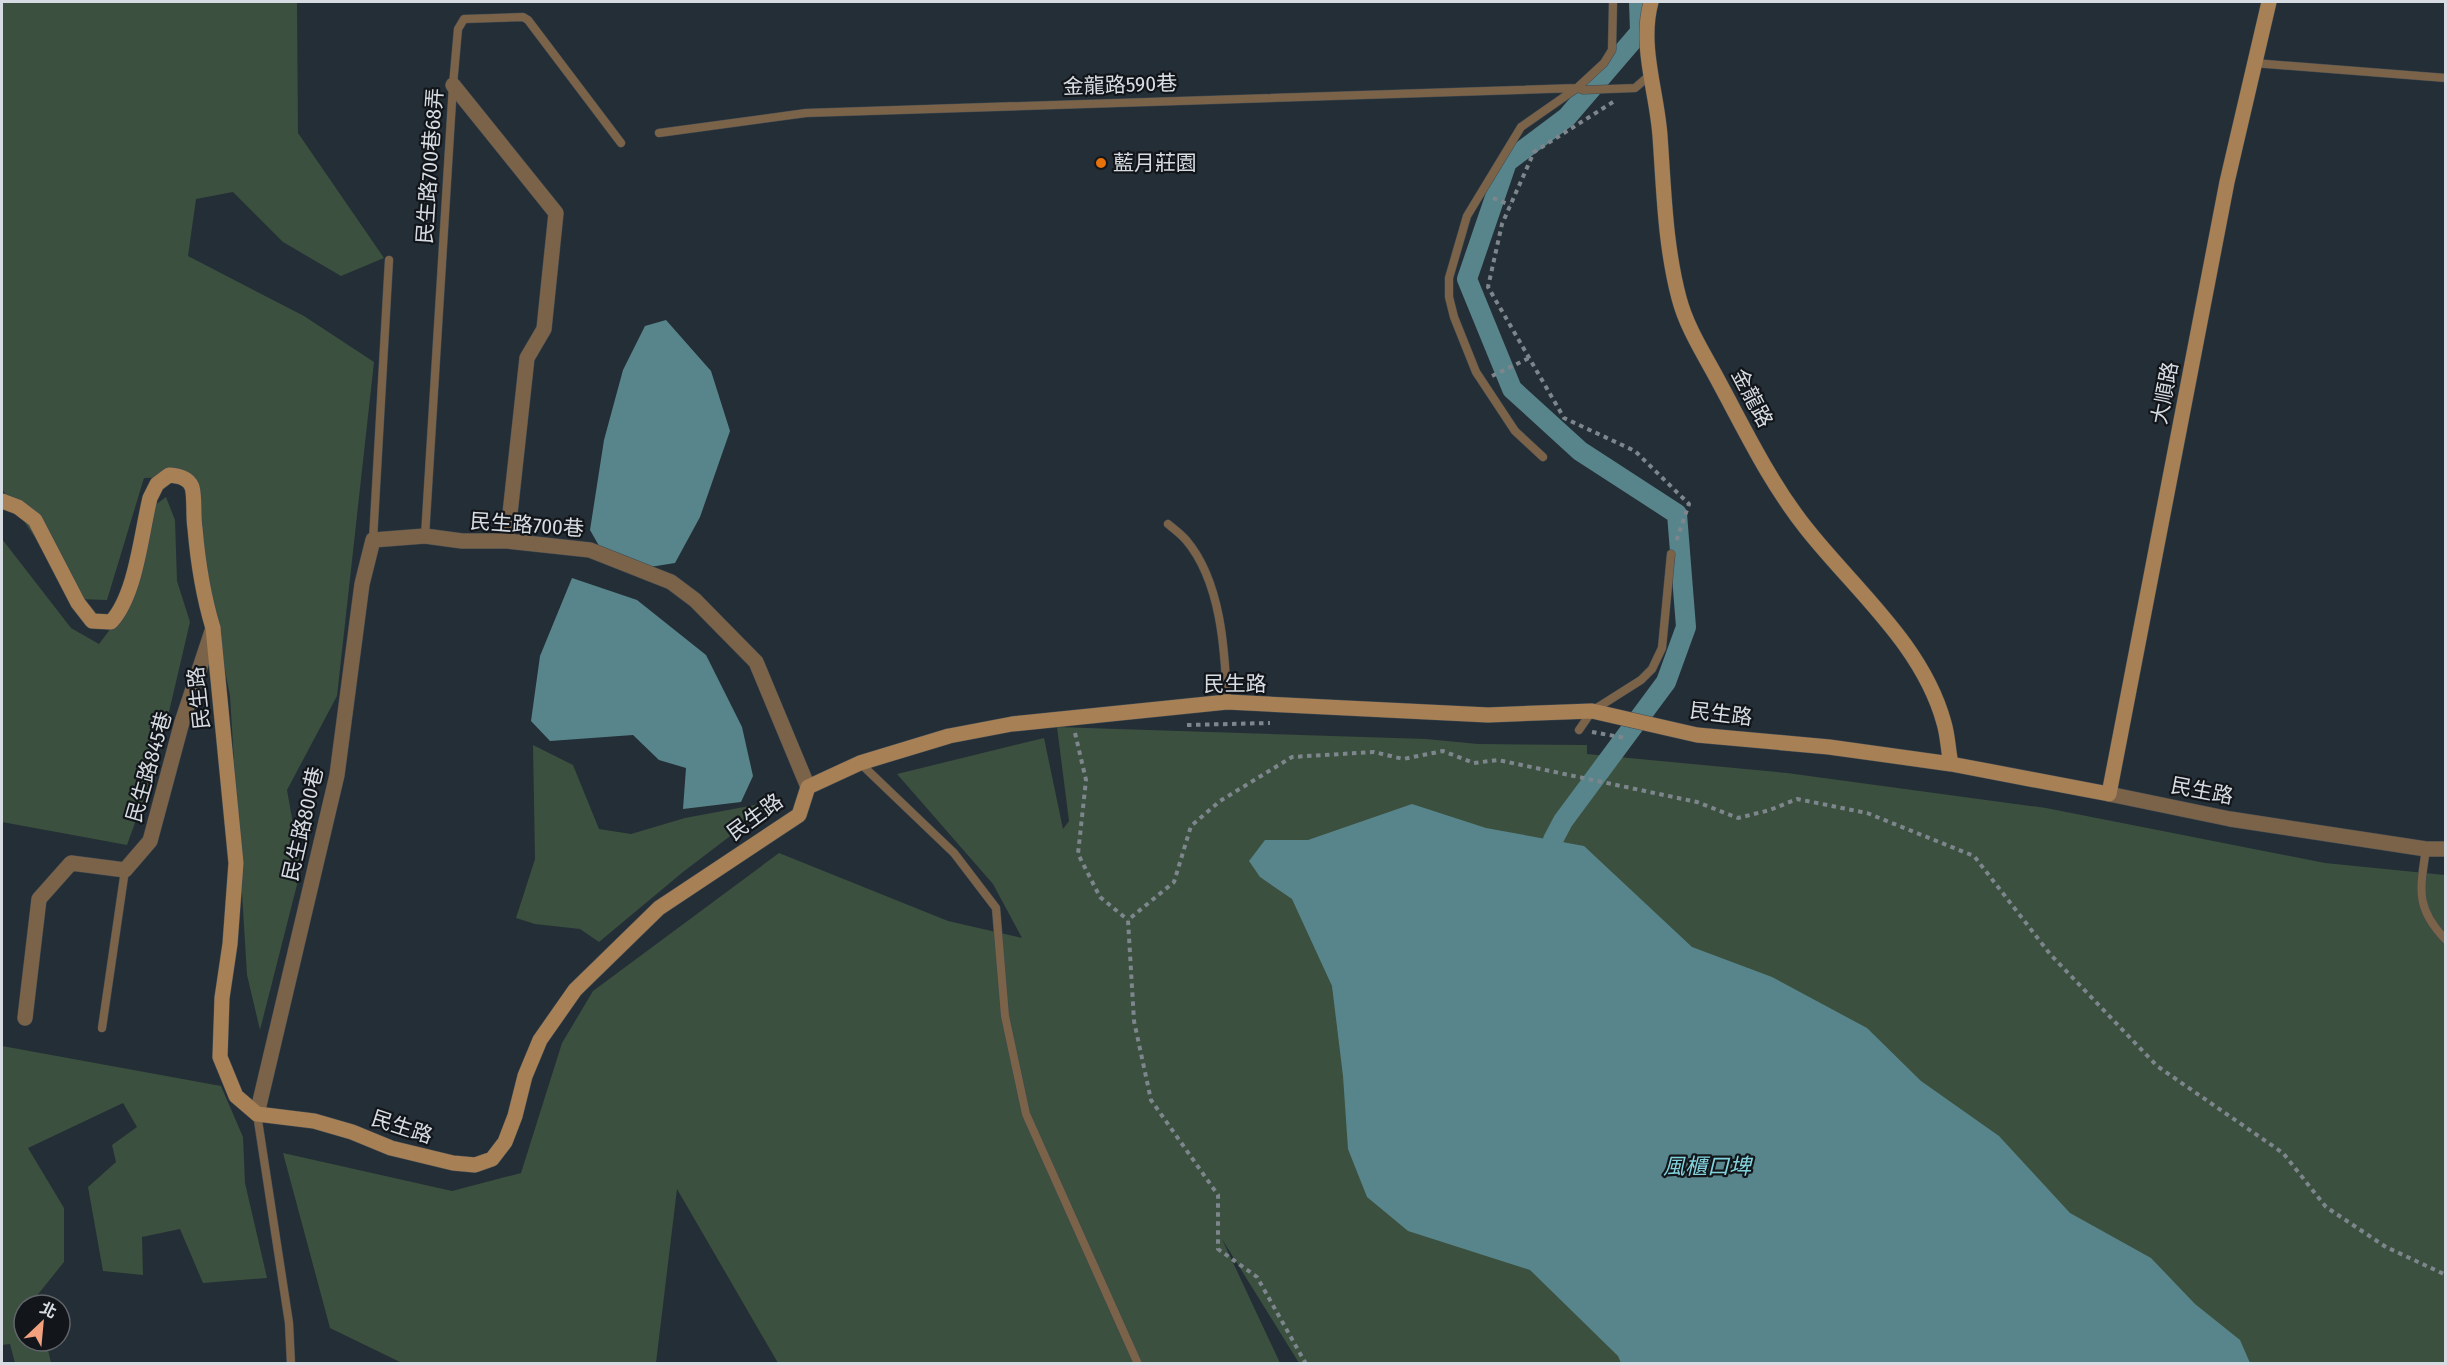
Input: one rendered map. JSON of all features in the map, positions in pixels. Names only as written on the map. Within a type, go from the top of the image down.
[{"type":"street","name":"金龍路","points":[[1651,2],[1648,13],[1647,48],[1659,116],[1664,217],[1679,299],[1690,328],[1774,485],[1806,529],[1903,642],[1932,694],[1944,723],[1951,764]]},
{"type":"street","name":"大順路","points":[[2109,794],[2227,182],[2269,2]]},
{"type":"street","points":[[453,85],[556,213],[544,329],[527,358],[507,541]]},
{"type":"street","name":"民生路","points":[[2,501],[18,507],[34,520],[78,603],[92,621],[111,622],[121,611],[128,594],[150,498],[157,484],[168,475],[179,476],[188,481],[192,489],[203,596],[213,628],[236,863],[230,944],[222,998],[220,1057],[236,1096],[257,1114],[314,1121],[352,1132],[391,1148],[453,1163],[474,1165],[492,1159],[505,1142],[515,1116],[525,1076],[540,1040],[575,990],[659,908],[799,816],[808,787],[860,764],[949,736],[1012,724],[1227,702],[1488,715],[1592,711],[1697,735],[1829,747],[1951,764],[2230,819],[2426,849],[2445,849]]},
{"type":"street","name":"民生路700巷","points":[[373,540],[426,536],[462,541],[507,541],[590,550],[671,582],[695,600],[756,662],[808,787]]},
{"type":"street","name":"民生路800巷","points":[[257,1114],[337,775],[362,584],[373,540]]},
{"type":"street","name":"民生路845巷","points":[[125,870],[150,841],[182,722],[213,628]]},
{"type":"street","points":[[25,1018],[39,899],[71,863],[125,870]]},
{"type":"lane","points":[[1543,457],[1515,431],[1482,381],[1454,317],[1449,278],[1467,216],[1521,127],[1580,89],[1604,63],[1612,50],[1613,2]]},
{"type":"lane","name":"民生路700巷68弄","points":[[426,536],[453,85],[458,29],[464,19],[523,17],[528,20],[621,143]]},
{"type":"lane","points":[[2254,63],[2445,78]]},
{"type":"lane","points":[[1635,88],[1651,75]]},
{"type":"lane","name":"金龍路590巷","points":[[659,133],[806,113],[1635,88]]},
{"type":"lane","points":[[373,540],[389,260]]},
{"type":"lane","points":[[1168,524],[1186,540],[1209,579],[1225,648],[1227,702]]},
{"type":"lane","points":[[1579,730],[1592,711],[1641,680],[1652,669],[1662,648],[1671,554]]},
{"type":"lane","points":[[860,764],[954,853],[996,908],[1005,1016],[1026,1114],[1138,1364]]},
{"type":"lane","points":[[2426,849],[2422,871],[2424,912],[2445,940]]},
{"type":"lane","points":[[102,1028],[125,870]]},
{"type":"lane","points":[[257,1114],[289,1323],[291,1364]]},
{"type":"path","points":[[1635,88],[1534,152],[1502,224],[1488,287],[1564,418],[1635,451],[1689,504],[1671,554]]},
{"type":"path","points":[[1481,193],[1510,205]]},
{"type":"path","points":[[1482,381],[1529,358]]},
{"type":"path","points":[[1071,718],[1086,780],[1078,855],[1100,897],[1128,920],[1134,1021],[1150,1100],[1218,1195],[1218,1249],[1257,1277],[1306,1364]]},
{"type":"path","points":[[1181,725],[1272,723]]},
{"type":"path","points":[[1579,730],[1636,740]]},
{"type":"path","points":[[1128,920],[1174,882],[1191,826],[1220,801],[1292,757],[1374,752],[1403,759],[1443,750],[1474,763],[1498,760],[1697,802],[1738,818],[1770,810],[1797,799],[1867,813],[1974,856],[2050,954],[2157,1066],[2283,1153],[2326,1207],[2386,1247],[2445,1275]]},
{"type":"green space","points":[[2,2],[297,2],[298,133],[384,258],[341,276],[283,242],[233,192],[196,199],[188,256],[304,316],[374,362],[337,696],[287,790],[301,869],[260,1030],[247,975],[230,696],[188,477],[144,478],[107,600],[77,599],[2,489]]},
{"type":"green space","points":[[166,497],[175,520],[177,581],[190,622],[158,759],[127,845],[2,822],[2,539],[71,628],[99,644],[120,616],[147,511]]},
{"type":"green space","points":[[1057,727],[1426,739],[1478,744],[1587,745],[1587,754],[1787,773],[2046,808],[2325,863],[2445,875],[2445,1363],[1299,1363],[1222,1239],[1280,1363],[778,1363],[677,1189],[656,1363],[402,1363],[330,1328],[283,1153],[452,1191],[521,1173],[562,1043],[593,991],[779,853],[948,921],[1022,938],[993,884],[897,774],[1044,738],[1063,829],[1069,821]]},
{"type":"green space","points":[[533,745],[573,765],[599,829],[631,834],[685,818],[776,801],[683,872],[599,942],[580,929],[535,924],[516,918],[535,859]]},
{"type":"green space","points":[[2,1046],[221,1086],[243,1137],[245,1183],[267,1278],[203,1283],[180,1229],[142,1237],[143,1275],[103,1271],[88,1187],[116,1162],[112,1145],[137,1127],[123,1103],[28,1148],[64,1208],[64,1262],[39,1293],[12,1293],[12,1352],[10,1344],[2,1345]]},
{"type":"green space","points":[[12,1353],[49,1353],[51,1363],[15,1363]]},
{"type":"water","points":[[666,320],[711,371],[730,431],[700,517],[675,563],[650,567],[602,551],[590,530],[604,440],[623,370],[645,326]]},
{"type":"water","points":[[572,578],[637,600],[706,655],[742,727],[753,776],[741,802],[683,809],[686,768],[659,760],[633,735],[550,741],[531,721],[540,656]]},
{"type":"water","name":"風櫃口埤","points":[[1412,804],[1486,828],[1584,846],[1692,947],[1772,977],[1867,1028],[1921,1081],[1999,1136],[2070,1213],[2151,1258],[2195,1304],[2240,1340],[2250,1363],[1621,1363],[1618,1356],[1530,1270],[1408,1231],[1367,1197],[1348,1149],[1343,1076],[1332,986],[1292,899],[1260,877],[1249,861],[1265,840],[1308,840]]},
{"type":"waterway","points":[[1558,866],[1553,840],[1563,821],[1666,682],[1686,627],[1677,514],[1580,451],[1512,389],[1467,279],[1507,162],[1567,117],[1640,32],[1639,2]]},
{"type":"place","name":"藍月莊園","points":[[1101,163]]}]
